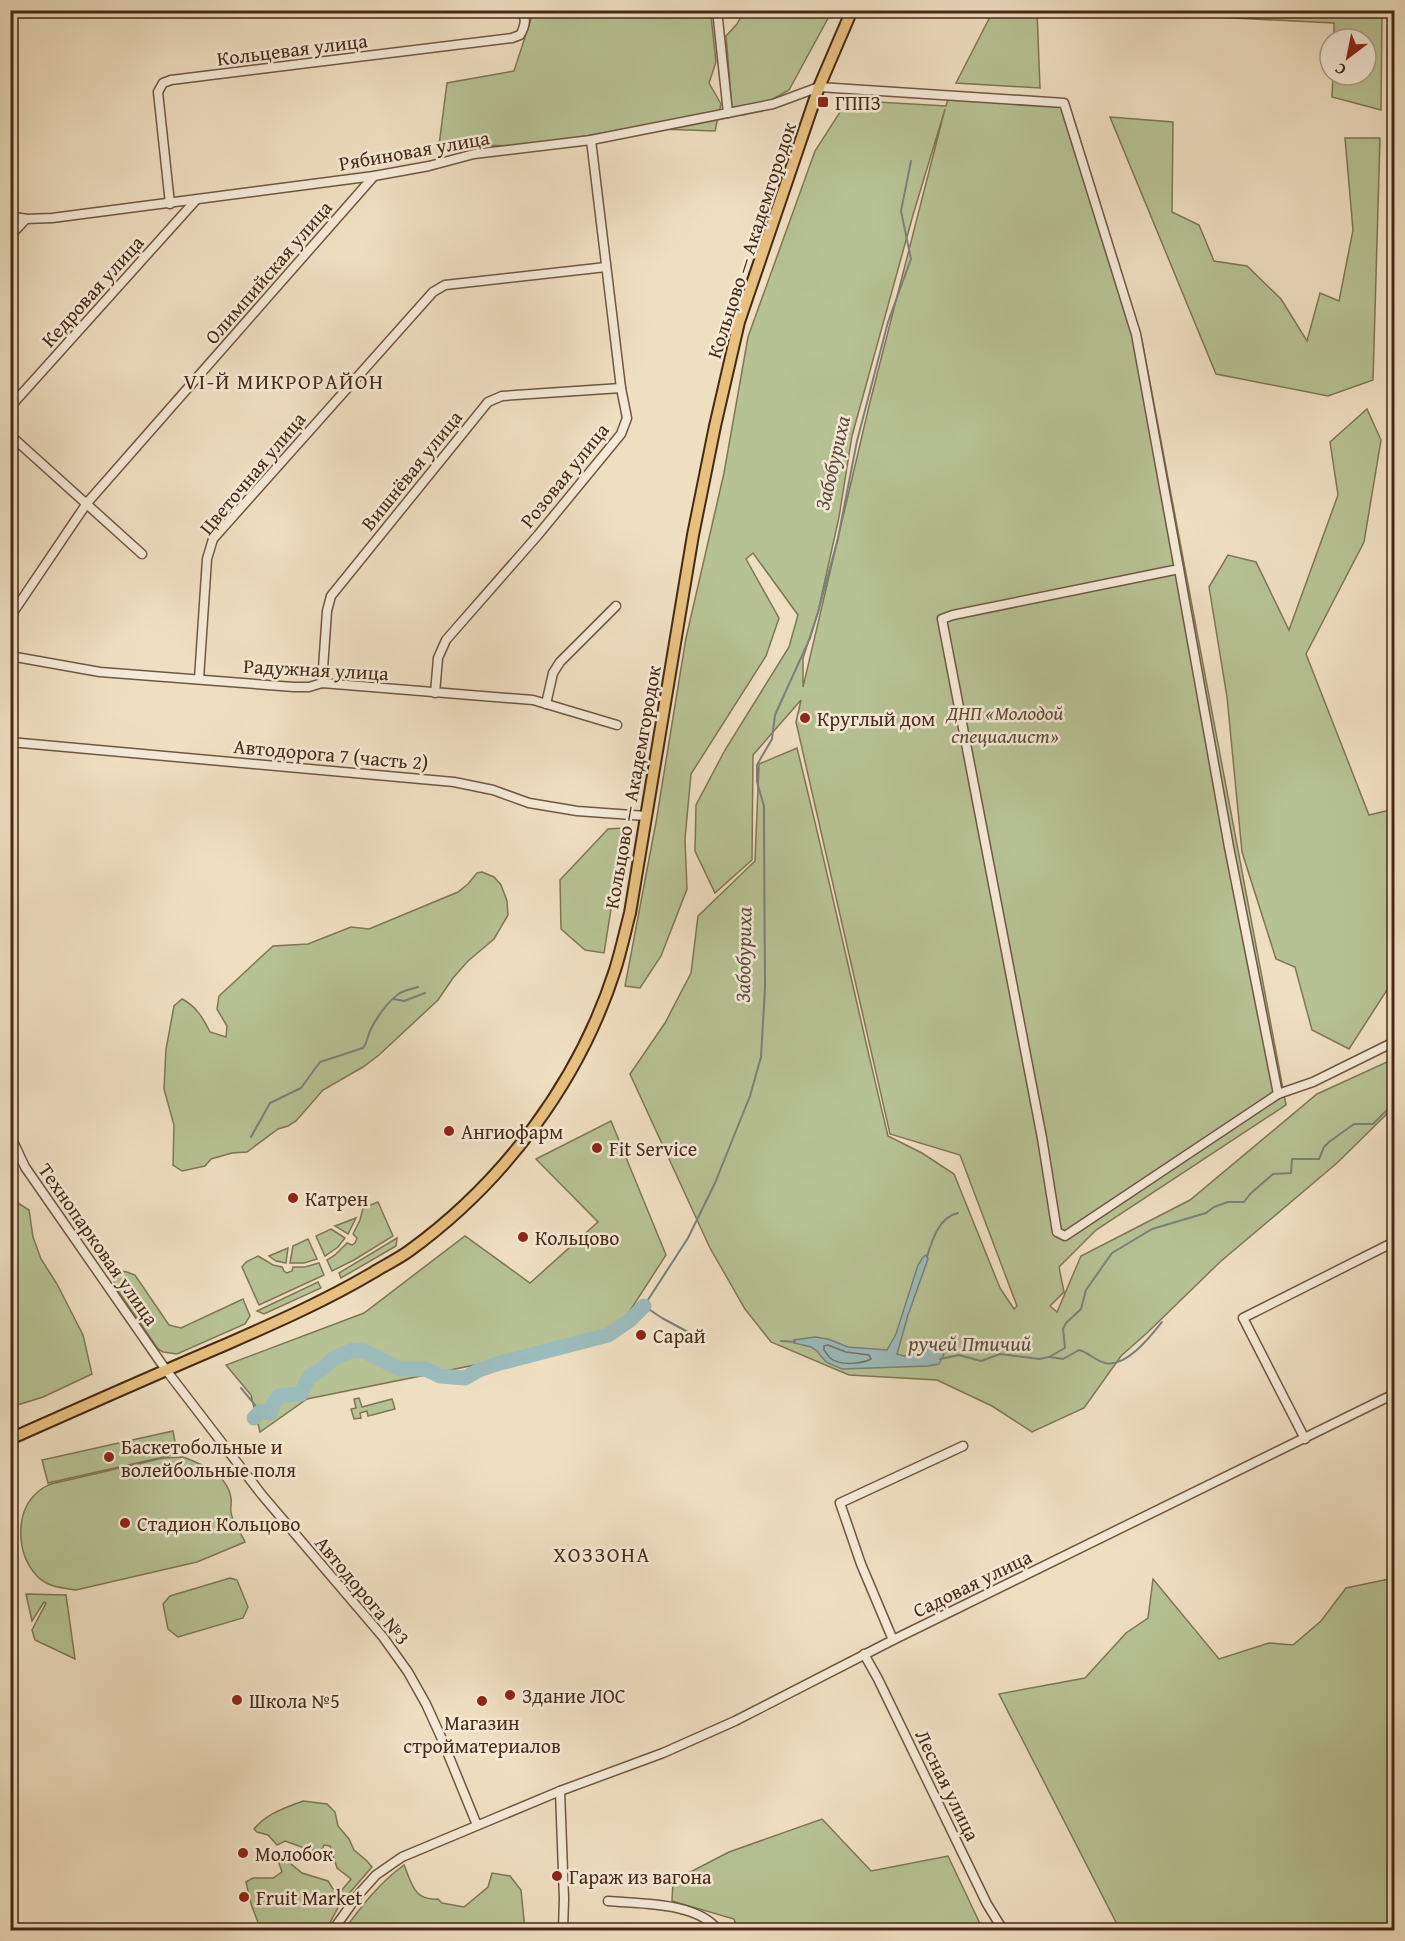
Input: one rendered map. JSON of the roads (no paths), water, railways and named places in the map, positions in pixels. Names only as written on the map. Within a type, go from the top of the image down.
[{"type":"main road","name":"Кольцово — Академгородок","points":[[10,1439],[298,1311],[353,1284],[408,1252],[454,1214],[502,1166],[540,1120],[558,1093],[605,996],[615,970],[630,913],[693,535],[715,426],[740,322],[819,87],[852,10]]},
{"type":"street","name":"Кольцевая улица","points":[[170,204],[158,92],[164,83],[171,80],[516,37],[520,35],[525,26],[525,15],[522,10]]},
{"type":"street","points":[[717,10],[728,113]]},
{"type":"street","name":"Рябиновая улица","points":[[10,216],[26,219],[52,218],[374,176],[429,166],[474,154],[591,140],[773,104],[819,87]]},
{"type":"street","points":[[819,87],[1064,103],[1136,334],[1229,847],[1278,1094]]},
{"type":"street","name":"Розовая улица","points":[[435,693],[438,658],[446,640],[538,535],[621,434],[627,418],[621,388],[591,140]]},
{"type":"street","name":"Олимпийская улица","points":[[10,617],[87,503],[374,176]]},
{"type":"street","name":"Кедровая улица","points":[[11,406],[196,200]]},
{"type":"street","points":[[10,236],[26,219]]},
{"type":"street","name":"Цветочная улица","points":[[199,679],[207,559],[213,539],[433,292],[445,285],[606,267]]},
{"type":"street","name":"Вишнёвая улица","points":[[322,684],[327,611],[331,596],[488,402],[502,396],[621,388]]},
{"type":"street","points":[[10,435],[142,554]]},
{"type":"street","points":[[1179,569],[942,619],[1042,1138],[1057,1232],[1065,1236],[1278,1094],[1313,1082],[1395,1042]]},
{"type":"street","points":[[546,704],[553,673],[560,662],[616,606]]},
{"type":"street","name":"Радужная улица","points":[[10,656],[100,672],[294,687],[322,684],[533,700],[617,725]]},
{"type":"street","name":"Автодорога 7 (часть 2)","points":[[10,742],[454,782],[493,790],[529,803],[577,811],[646,816]]},
{"type":"street","name":"Технопарковая улица","points":[[10,1135],[25,1167],[166,1370]]},
{"type":"street","points":[[1305,1439],[1243,1318],[1395,1242]]},
{"type":"street","name":"Автодорога №3","points":[[166,1370],[256,1488],[382,1637],[408,1672],[437,1729],[477,1825]]},
{"type":"street","name":"Садовая улица","points":[[333,1930],[358,1895],[376,1875],[402,1857],[561,1791],[663,1753],[735,1721],[864,1654],[1395,1394]]},
{"type":"street","points":[[893,1640],[861,1564],[840,1503],[963,1446]]},
{"type":"street","name":"Лесная улица","points":[[864,1654],[987,1904],[1003,1930]]},
{"type":"street","points":[[561,1791],[563,1930]]},
{"type":"street","points":[[608,1901],[676,1908],[698,1914],[713,1923],[718,1930]]},
{"type":"water","points":[[926,1255],[928,1259],[897,1354],[904,1356],[924,1349],[934,1349],[944,1354],[939,1364],[842,1369],[826,1362],[811,1347],[794,1343],[794,1340],[815,1337],[828,1339],[848,1347],[887,1350],[896,1334],[918,1265]]},
{"type":"waterway","name":"Забобуриха","points":[[688,1332],[644,1306],[688,1238],[715,1183],[750,1096],[761,1057],[765,988],[764,806],[757,782],[757,765],[772,739],[775,715],[810,638],[819,609],[838,538],[857,441],[888,322],[911,259],[901,211],[911,161]]},
{"type":"waterway","points":[[251,1137],[270,1103],[301,1088],[320,1062],[363,1048],[379,1015],[387,1005],[400,993],[418,987]]},
{"type":"waterway","points":[[394,999],[404,1001],[425,993]]},
{"type":"waterway","name":"ручей Птичий","points":[[940,1359],[959,1355],[981,1361],[1000,1354],[1039,1359],[1049,1357],[1065,1348],[1063,1329],[1081,1309],[1086,1290],[1112,1253],[1152,1229],[1206,1213],[1228,1202],[1244,1202],[1273,1174],[1291,1173],[1292,1159],[1319,1159],[1329,1142],[1354,1124],[1373,1124],[1394,1103]]},
{"type":"waterway","points":[[927,1257],[941,1224],[951,1215],[958,1213]]},
{"type":"waterway","name":"Забобуриха","points":[[254,1418],[261,1411],[270,1413],[279,1396],[301,1394],[309,1377],[334,1358],[353,1350],[364,1351],[400,1369],[425,1369],[440,1376],[465,1378],[479,1370],[500,1363],[608,1335],[630,1320],[644,1306]]},
{"type":"waterway","points":[[1050,1357],[1063,1359],[1079,1350],[1105,1363],[1121,1361],[1137,1350],[1162,1322]]},
{"type":"waterway","name":"ручей Птичий","points":[[781,1341],[795,1342]]},
{"type":"waterway","points":[[241,1388],[260,1411]]},
{"type":"place","name":"ГППЗ","points":[[823,102]]},
{"type":"place","name":"Круглый дом","points":[[805,718]]},
{"type":"place","name":"Ангиофарм","points":[[449,1131]]},
{"type":"place","name":"Fit Service","points":[[597,1148]]},
{"type":"place","name":"Катрен","points":[[293,1198]]},
{"type":"place","name":"Кольцово","points":[[523,1237]]},
{"type":"place","name":"Сарай","points":[[641,1335]]},
{"type":"place","name":"Баскетобольные и волейбольные поля","points":[[109,1457]]},
{"type":"place","name":"Стадион Кольцово","points":[[125,1523]]},
{"type":"place","name":"Здание ЛОС","points":[[510,1695]]},
{"type":"place","name":"Школа №5","points":[[237,1700]]},
{"type":"place","name":"Магазин стройматериалов","points":[[482,1701]]},
{"type":"place","name":"Молобок","points":[[243,1853]]},
{"type":"place","name":"Гараж из вагона","points":[[557,1876]]},
{"type":"place","name":"Fruit Market","points":[[244,1897]]},
{"type":"district","name":"VI-Й МИКРОРАЙОН","points":[[284,381]]},
{"type":"district","name":"ХОЗЗОНА","points":[[602,1554]]},
{"type":"park label","name":"ДНП «Молодой специалист»","points":[[1005,724]]}]
